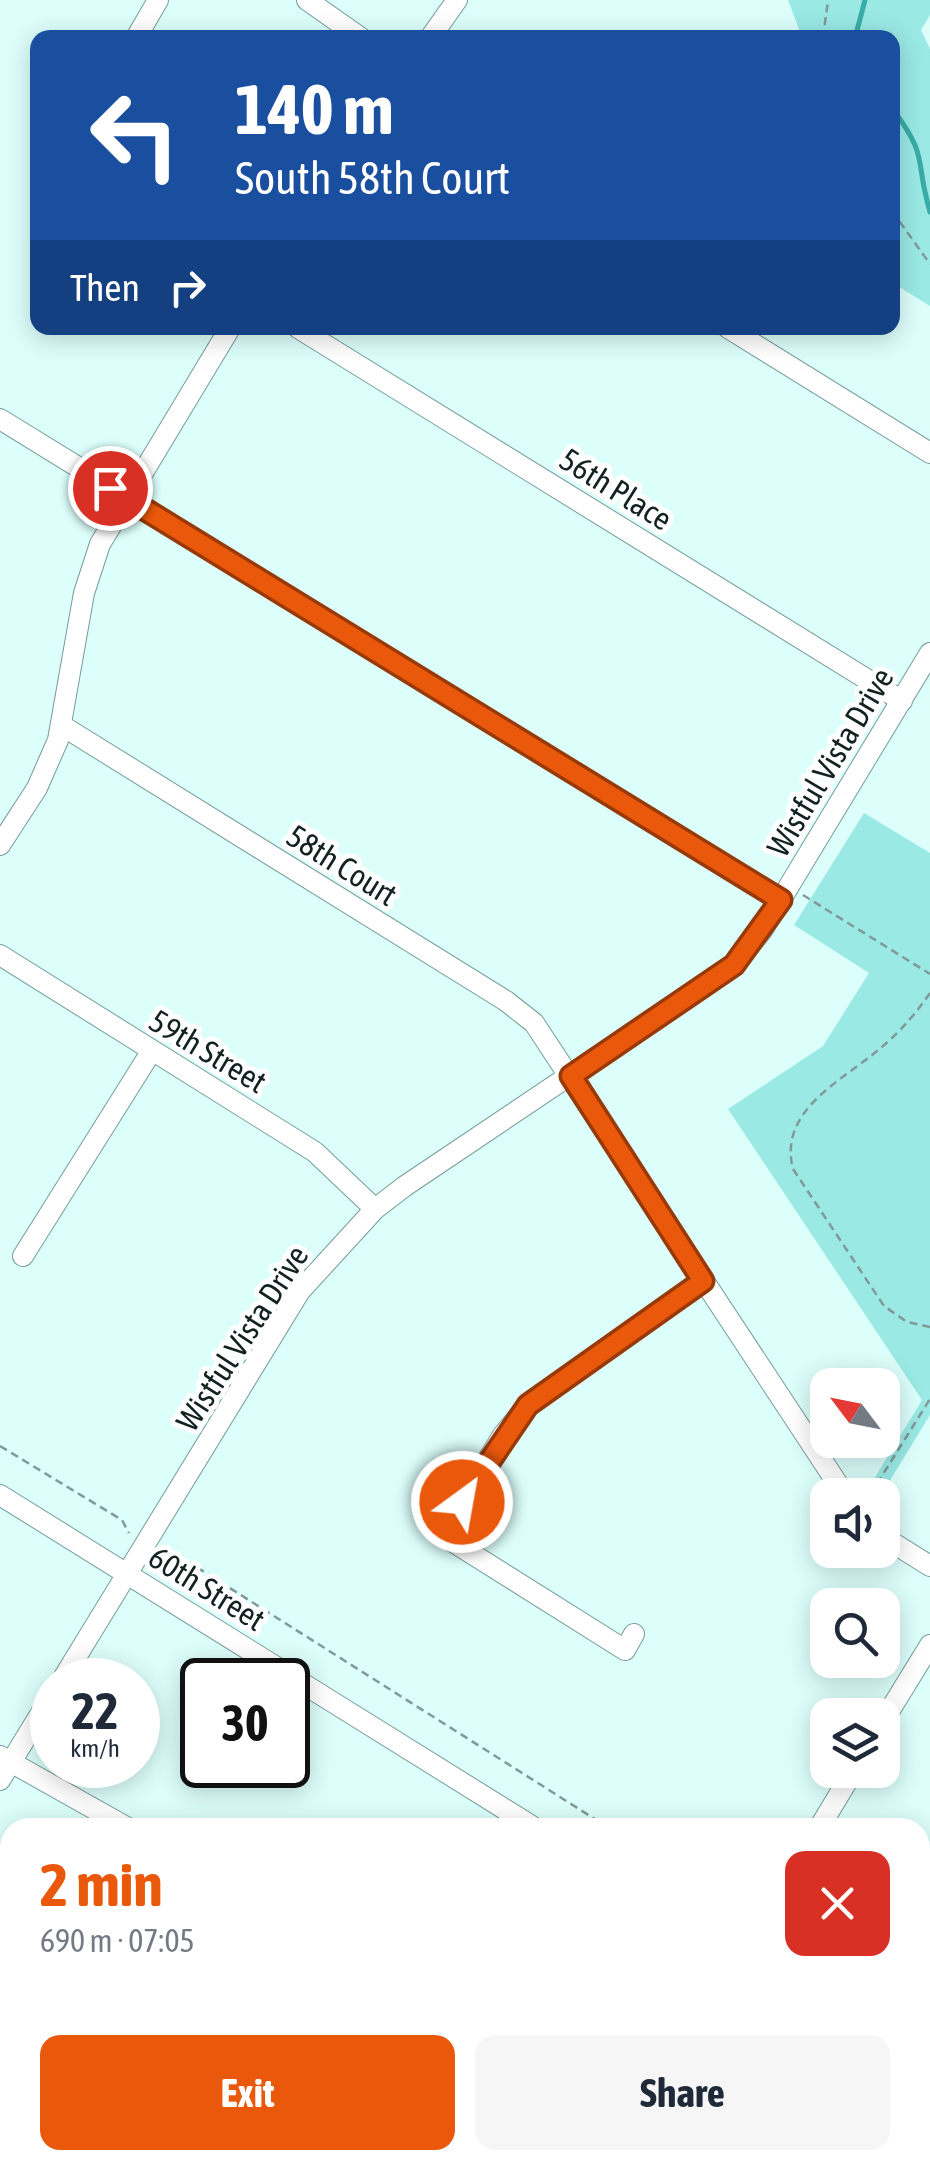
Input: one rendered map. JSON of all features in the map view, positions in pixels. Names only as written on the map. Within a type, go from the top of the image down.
[{"type":"street","points":[[141,30],[158,0]]},
{"type":"street","points":[[308,0],[350,30]]},
{"type":"street","points":[[436,30],[458,0]]},
{"type":"street","points":[[0,845],[38,788],[61,725],[90,568],[126,498],[226,335]]},
{"type":"street","name":"56th Place","points":[[309,335],[902,701]]},
{"type":"street","points":[[739,335],[930,452]]},
{"type":"street","points":[[0,419],[785,893]]},
{"type":"street","name":"Wistful Vista Drive","points":[[75,1658],[300,1292],[374,1209],[734,965],[785,893],[930,652]]},
{"type":"street","name":"58th Court","points":[[61,725],[516,1008],[541,1032],[834,1478]]},
{"type":"street","name":"59th Street","points":[[0,956],[330,1162],[374,1209]]},
{"type":"street","points":[[23,1256],[151,1052]]},
{"type":"street","points":[[634,1634],[625,1650],[442,1536],[504,1436],[528,1405],[703,1281]]},
{"type":"street","name":"60th Street","points":[[0,1495],[518,1818]]},
{"type":"street","points":[[900,1547],[930,1566]]},
{"type":"street","points":[[897,1698],[930,1645]]},
{"type":"street","points":[[30,1727],[3,1766],[108,1818]]},
{"type":"street","points":[[825,1818],[843,1788]]},
{"type":"path","points":[[825,30],[828,0]]},
{"type":"path","points":[[900,221],[930,264]]},
{"type":"path","points":[[785,893],[930,974]]},
{"type":"path","points":[[930,993],[896,1034],[812,1104],[790,1145],[794,1169],[884,1306],[907,1322],[930,1327]]},
{"type":"path","points":[[881,1478],[930,1399]]},
{"type":"path","points":[[0,1446],[122,1520],[126,1530]]},
{"type":"path","points":[[163,1552],[176,1554],[593,1818]]},
{"type":"shaded area","points":[[788,0],[930,0],[930,15],[921,30],[930,49],[930,306],[900,287],[900,30],[799,30]]},
{"type":"shaded area","points":[[864,813],[930,853],[930,1415],[891,1478],[874,1478],[887,1458],[900,1458],[900,1436],[922,1400],[728,1109],[823,1046],[869,973],[794,925]]},
{"type":"waterway","points":[[857,30],[865,0]]},
{"type":"waterway","points":[[900,119],[917,149],[930,212]]},
{"type":"route","points":[[110,488],[781,900],[734,965],[571,1076],[703,1281],[528,1405],[512,1422],[462,1502]]}]
